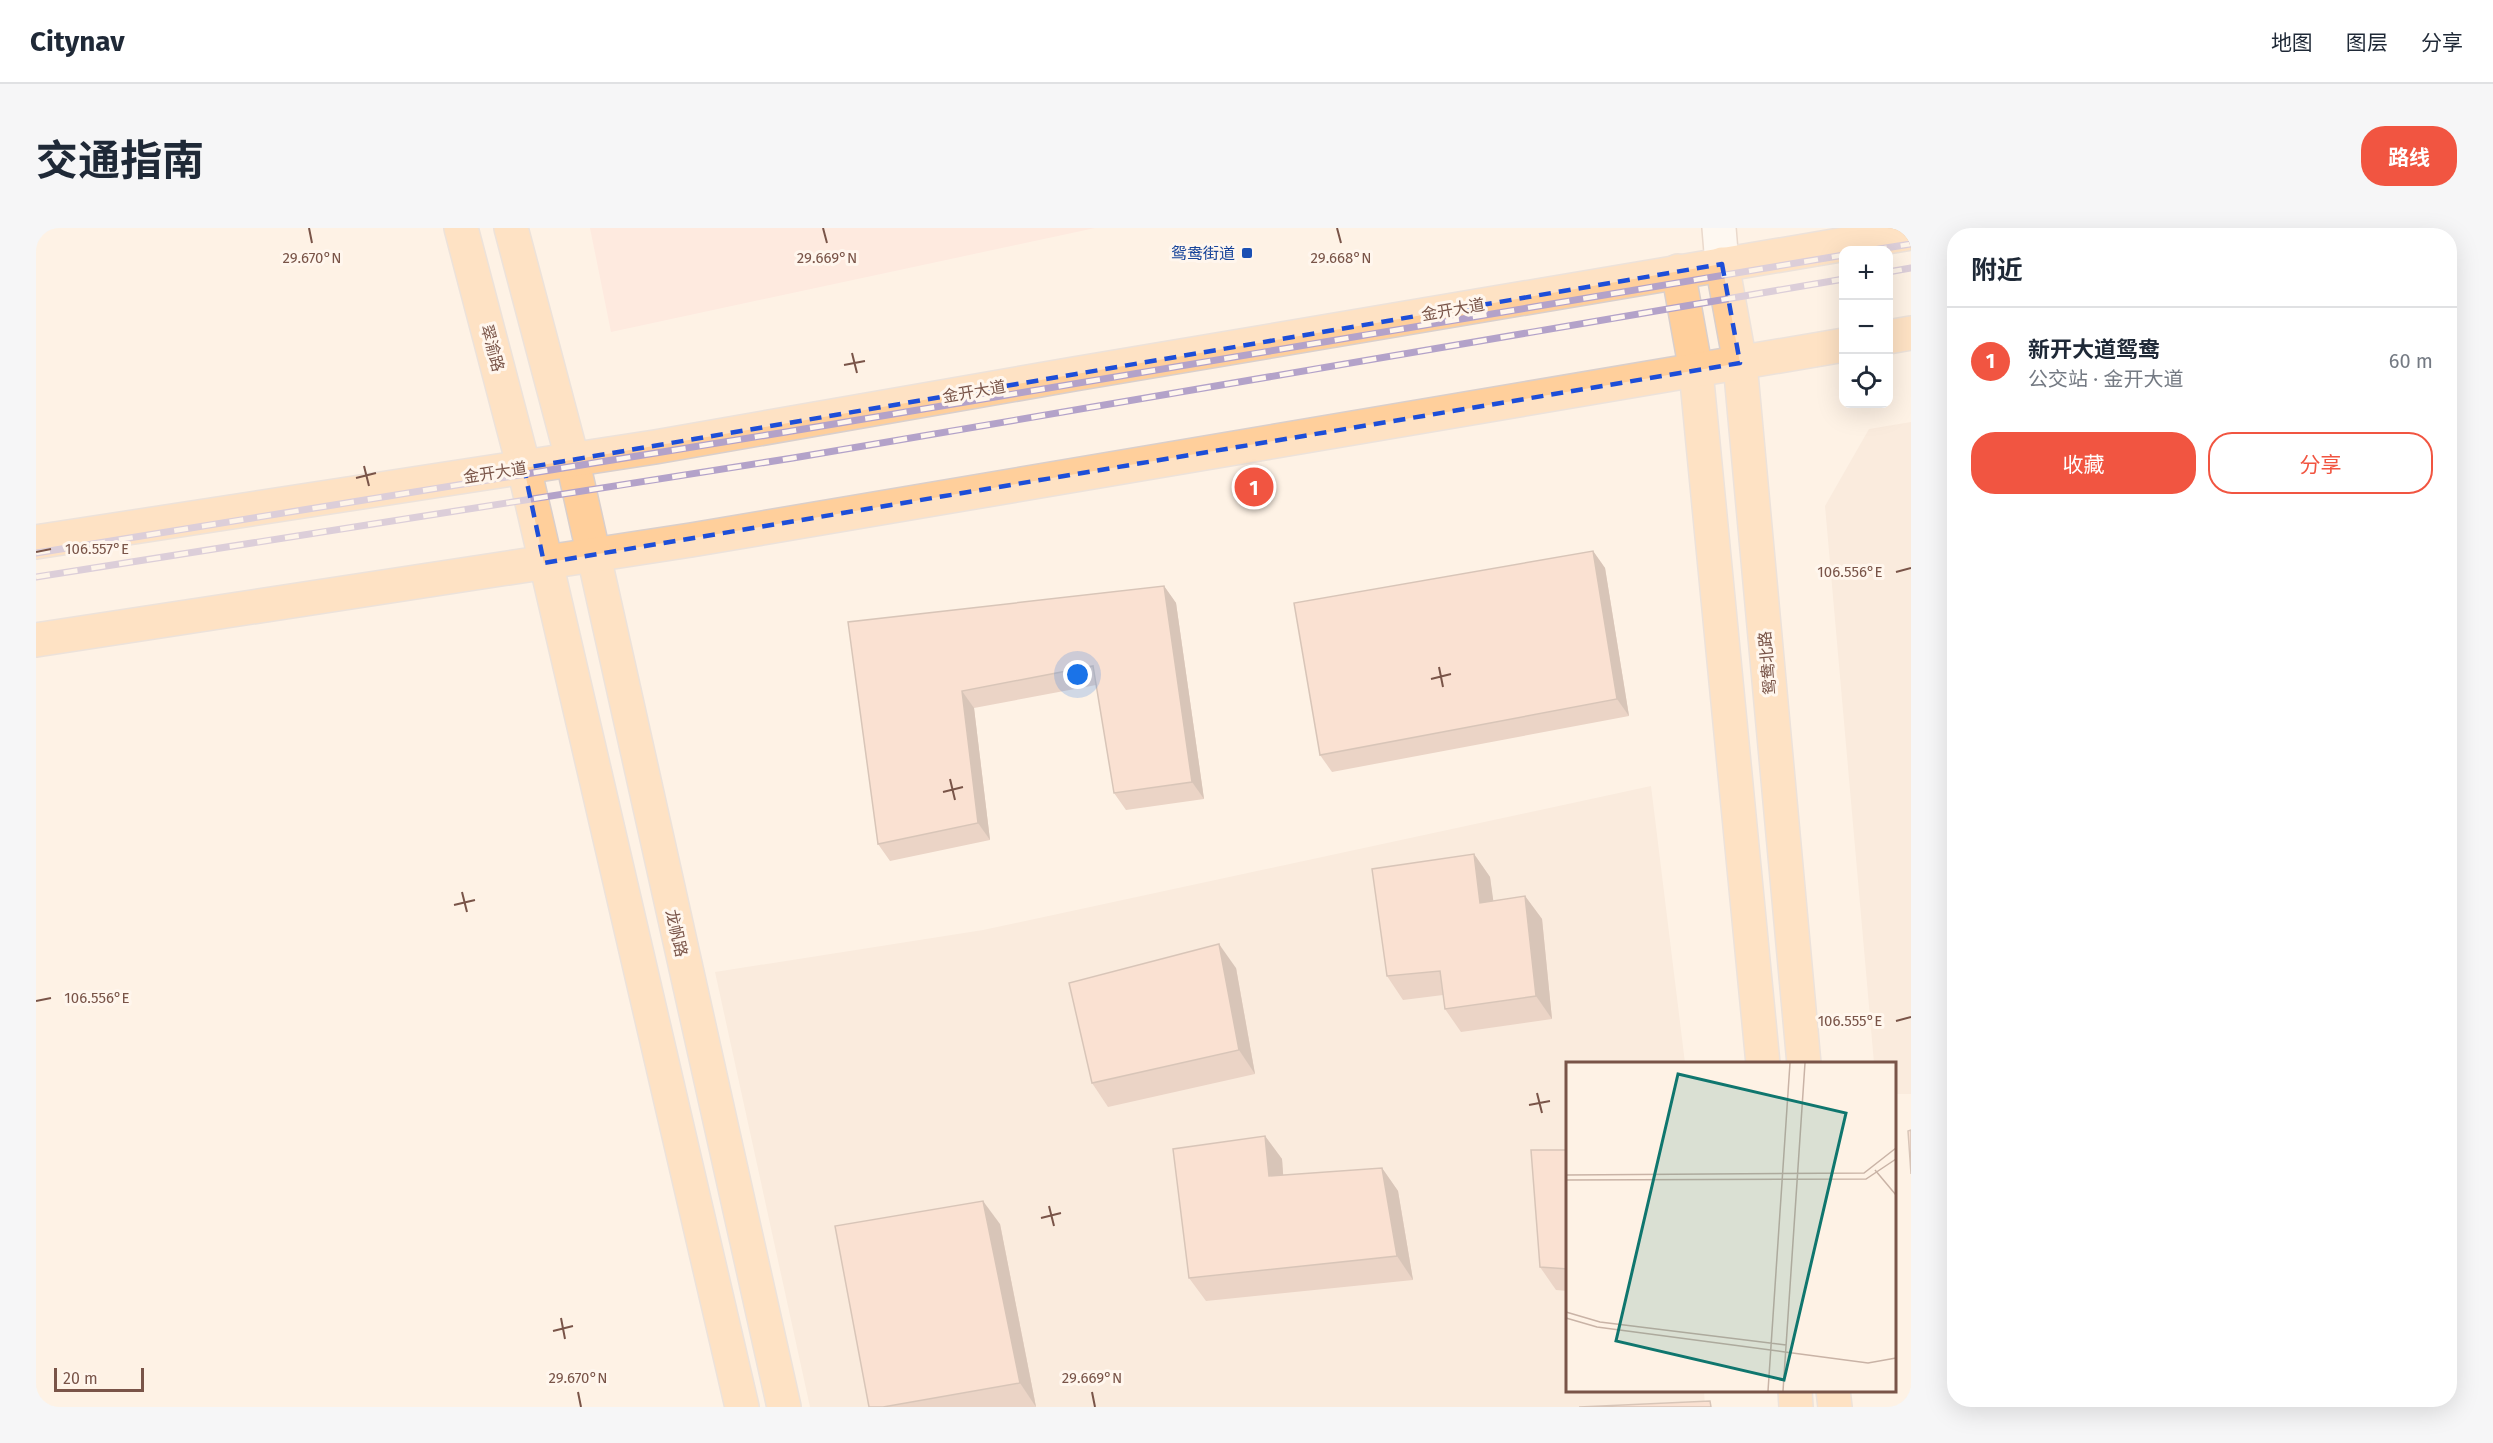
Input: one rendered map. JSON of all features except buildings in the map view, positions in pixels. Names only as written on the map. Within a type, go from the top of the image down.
[{"type":"main road","name":"翠渝路","points":[[462,228],[524,468]]},
{"type":"main road","points":[[511,228],[572,458]]},
{"type":"main road","name":"金开大道","points":[[36,542],[666,445],[1911,233]]},
{"type":"main road","name":"鸳鸯北路","points":[[1722,264],[1740,363],[1804,1062]]},
{"type":"main road","points":[[1678,271],[1696,371],[1763,1062]]},
{"type":"main road","points":[[1893,336],[1911,333]]},
{"type":"main road","points":[[36,640],[544,563],[592,553],[691,540],[1839,346]]},
{"type":"main road","name":"龙帆路","points":[[572,458],[784,1407]]},
{"type":"main road","points":[[524,468],[544,563],[741,1407]]},
{"type":"main road","points":[[1795,1392],[1796,1407]]},
{"type":"main road","points":[[1833,1392],[1835,1407]]},
{"type":"street","points":[[1719,228],[1722,264]]},
{"type":"highlighted area","points":[[1722,264],[1740,363],[544,563],[524,468]]},
{"type":"shaded area","points":[[590,228],[1095,228],[611,332]]},
{"type":"shaded area","points":[[1911,422],[1911,1094],[1896,1094],[1896,1062],[1874,1062],[1825,506],[1869,429]]},
{"type":"shaded area","points":[[1651,786],[1685,1062],[1566,1062],[1566,1392],[1704,1392],[1705,1407],[810,1407],[715,972],[983,930]]},
{"type":"railway","points":[[1893,247],[1911,244]]},
{"type":"railway","points":[[36,553],[786,432],[1839,256]]},
{"type":"railway","points":[[1893,271],[1911,268]]},
{"type":"railway","points":[[36,577],[793,458],[1839,280]]},
{"type":"place","name":"鸳鸯街道","points":[[1247,253]]},
{"type":"place","name":"新开大道鸳鸯","points":[[1254,487]]}]
